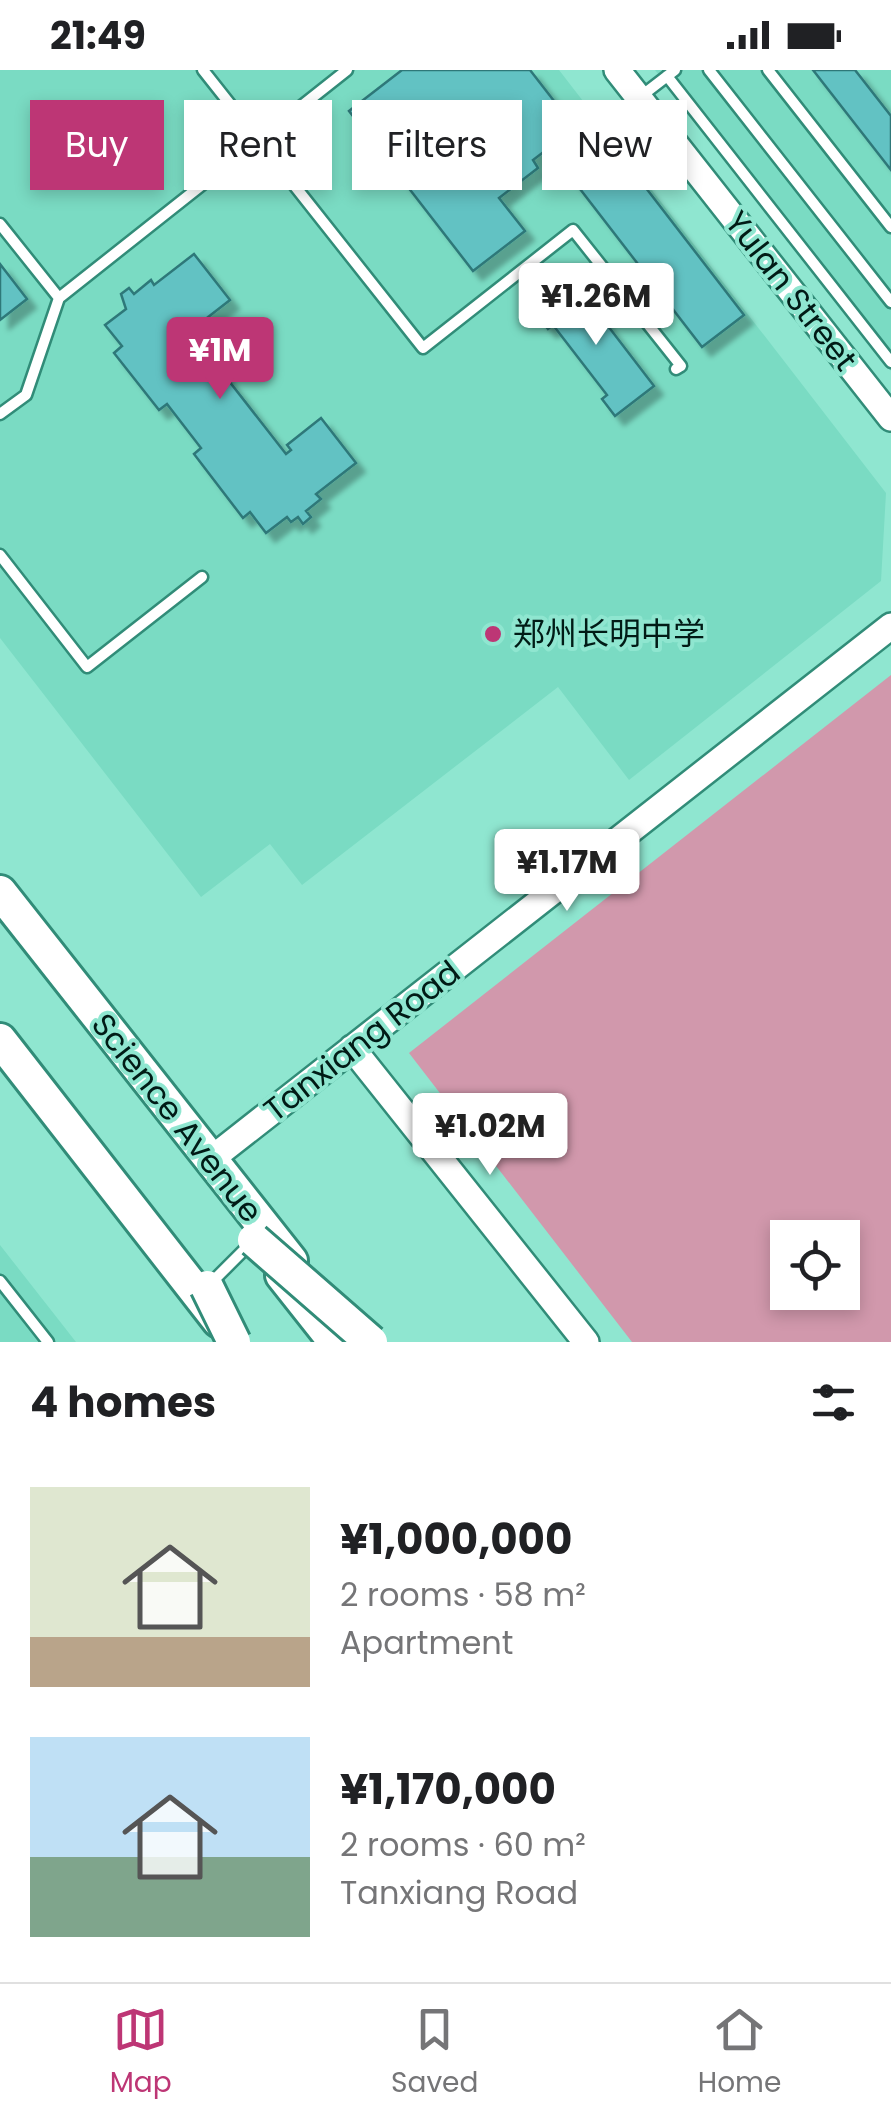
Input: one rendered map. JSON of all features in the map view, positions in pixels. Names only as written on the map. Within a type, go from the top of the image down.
[{"type":"main road","name":"Science Avenue","points":[[0,892],[356,1342]]},
{"type":"main road","points":[[0,1040],[234,1342]]},
{"type":"main road","points":[[254,1240],[335,1342]]},
{"type":"main road","points":[[254,1240],[371,1342]]},
{"type":"main road","points":[[207,1287],[234,1342]]},
{"type":"main road","points":[[207,1287],[250,1342]]},
{"type":"street","name":"Yulan Street","points":[[616,70],[886,403]]},
{"type":"street","name":"Tanxiang Road","points":[[210,1160],[891,626]]},
{"type":"street","points":[[352,1048],[586,1342]]},
{"type":"lane","points":[[203,70],[227,100]]},
{"type":"lane","points":[[309,100],[347,70]]},
{"type":"lane","points":[[709,70],[891,302]]},
{"type":"lane","points":[[768,70],[891,228]]},
{"type":"lane","points":[[639,98],[671,73],[891,362]]},
{"type":"lane","points":[[0,414],[26,394],[59,298],[195,190]]},
{"type":"lane","points":[[298,190],[423,348],[573,230],[681,366],[676,369]]},
{"type":"lane","points":[[0,224],[59,298]]},
{"type":"lane","points":[[0,555],[86,666],[202,577]]},
{"type":"lane","points":[[0,579],[12,570]]},
{"type":"lane","points":[[207,1287],[254,1240]]},
{"type":"lane","points":[[0,1282],[48,1342]]},
{"type":"shaded area","points":[[0,70],[559,70],[582,100],[542,100],[542,190],[652,190],[886,493],[881,581],[629,780],[558,687],[302,885],[270,844],[201,897],[0,638]]},
{"type":"shaded area","points":[[655,70],[891,70],[891,371],[687,111],[687,100],[679,100]]},
{"type":"shaded area","points":[[891,675],[891,1342],[632,1342],[409,1053]]},
{"type":"shaded area","points":[[0,1245],[76,1342],[0,1342]]},
{"type":"building","points":[[402,70],[530,70],[553,100],[542,100],[542,153],[533,160],[538,168],[522,180],[522,100],[363,100]]},
{"type":"building","points":[[813,70],[855,70],[891,116],[891,170]]},
{"type":"building","points":[[410,190],[509,190],[499,198],[525,231],[473,271]]},
{"type":"building","points":[[581,190],[648,190],[744,315],[702,347]]},
{"type":"building","points":[[194,254],[230,300],[194,328],[190,323],[186,326],[286,454],[291,450],[287,445],[321,418],[356,463],[316,494],[321,499],[306,511],[311,517],[303,524],[298,517],[291,522],[287,517],[266,533],[250,512],[243,518],[194,454],[201,448],[167,404],[159,410],[114,353],[122,346],[105,325],[126,309],[121,294],[129,288],[134,294],[151,280],[154,285]]},
{"type":"building","points":[[0,264],[27,299],[0,320]]},
{"type":"building","points":[[575,283],[654,386],[615,416],[602,399],[607,395],[553,325],[548,329],[535,313]]},
{"type":"place","name":"郑州长明中学","points":[[493,634]]}]
